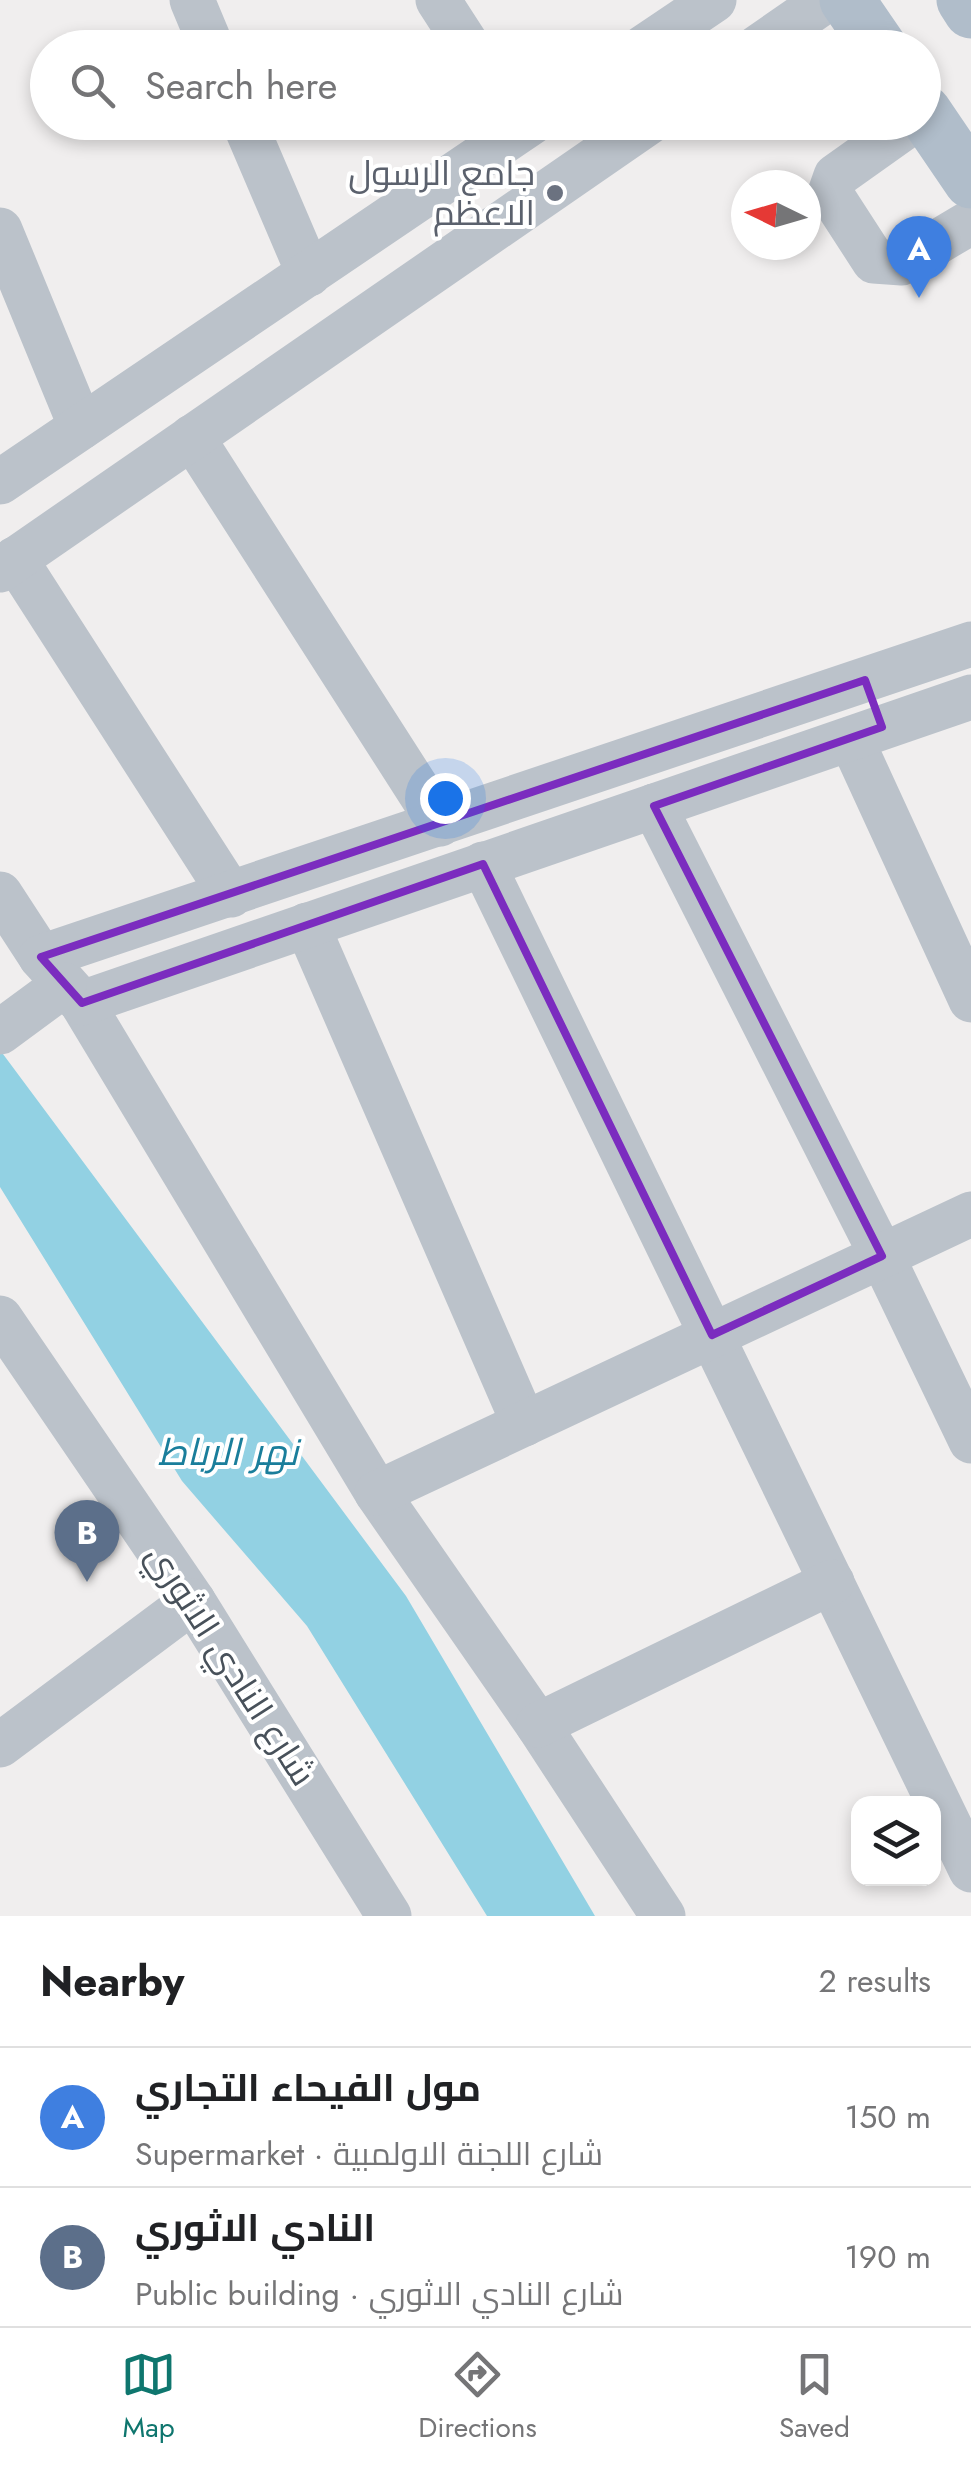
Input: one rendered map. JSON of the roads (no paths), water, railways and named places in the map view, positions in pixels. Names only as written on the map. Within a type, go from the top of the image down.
[{"type":"main road","points":[[847,0],[868,30]]},
{"type":"main road","points":[[964,0],[971,11]]},
{"type":"main road","points":[[941,138],[971,181]]},
{"type":"street","points":[[192,0],[204,30]]},
{"type":"street","points":[[438,0],[457,30]]},
{"type":"street","points":[[670,30],[714,0]]},
{"type":"street","points":[[784,30],[826,0]]},
{"type":"street","points":[[252,140],[308,274]]},
{"type":"street","points":[[0,482],[502,140]]},
{"type":"street","points":[[231,894],[7,564],[623,140]]},
{"type":"street","points":[[887,140],[836,176],[830,193],[874,261],[902,263],[971,222]]},
{"type":"street","points":[[0,230],[81,427]]},
{"type":"street","points":[[192,437],[440,824]]},
{"type":"street","points":[[44,998],[231,894],[971,644]]},
{"type":"street","points":[[865,680],[867,733],[971,1000]]},
{"type":"street","points":[[44,998],[308,924],[971,697]]},
{"type":"street","points":[[654,806],[882,1256],[971,1442]]},
{"type":"street","points":[[483,864],[971,1870]]},
{"type":"street","points":[[0,894],[44,998],[538,1725],[663,1916]]},
{"type":"street","points":[[308,924],[524,1424]]},
{"type":"street","points":[[378,1492],[971,1214]]},
{"type":"street","name":"شارع النادي الاثوري","points":[[0,1318],[194,1601],[389,1916]]},
{"type":"street","points":[[538,1725],[832,1582]]},
{"type":"street","points":[[0,1745],[194,1601]]},
{"type":"water","name":"نهر الرباط","points":[[0,1050],[406,1596],[595,1916],[487,1916],[307,1626],[182,1481],[0,1187]]},
{"type":"place","name":"جامع الرسول الاعظم","points":[[555,193]]},
{"type":"place","name":"مول الفيحاء التجاري","points":[[919,298]]},
{"type":"place","name":"النادي الاثوري","points":[[87,1582]]}]
